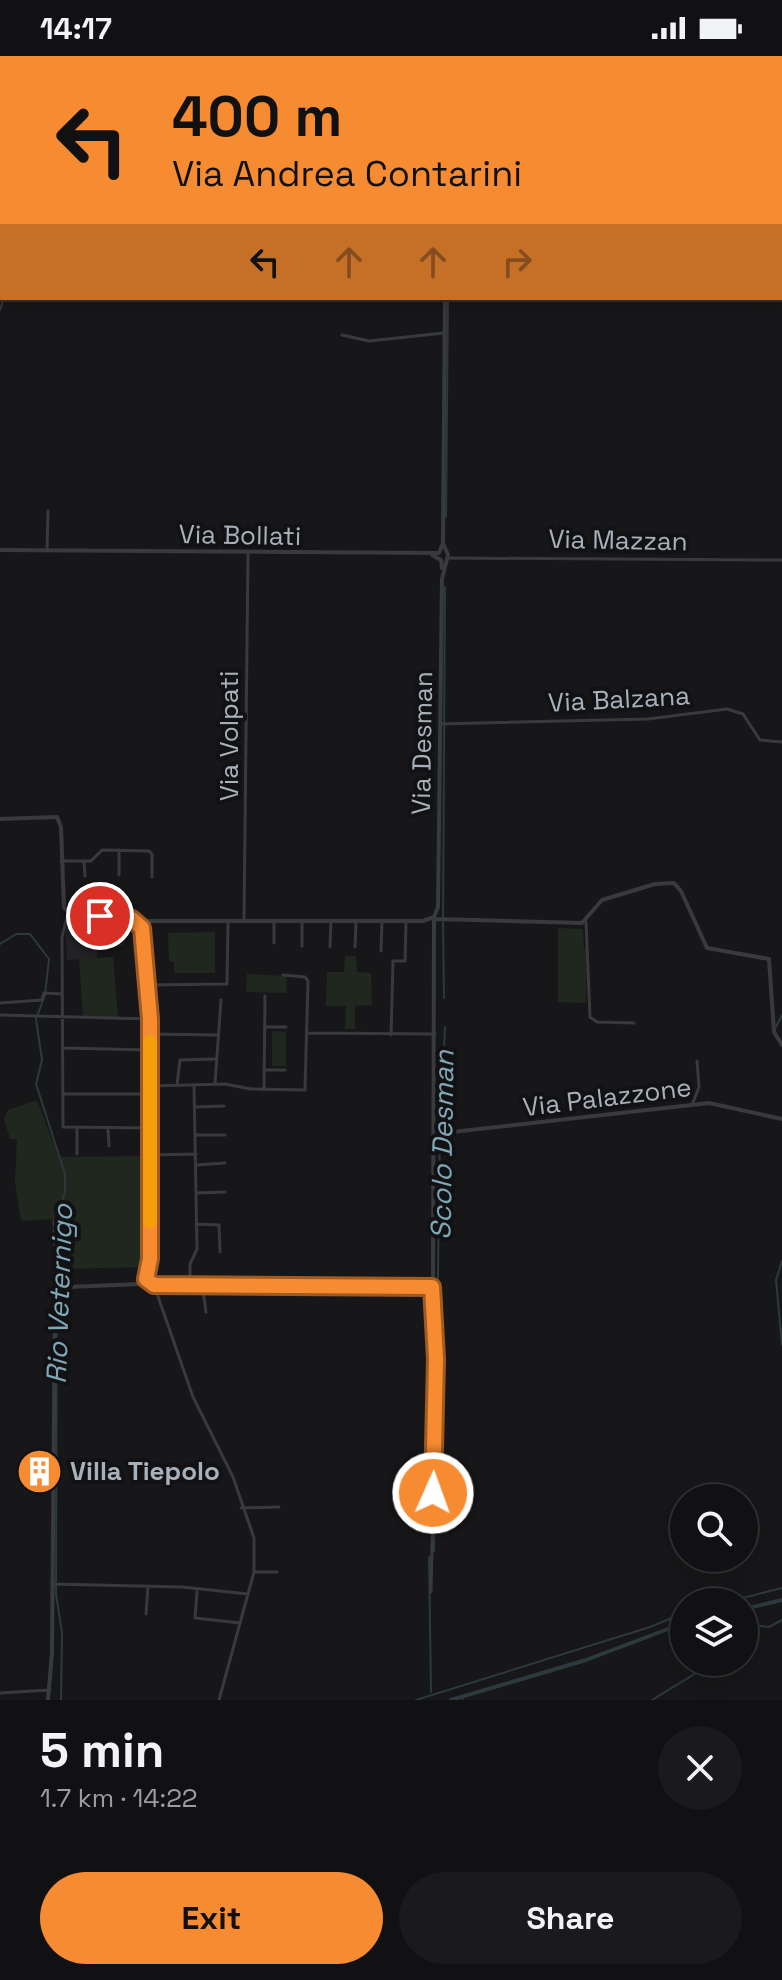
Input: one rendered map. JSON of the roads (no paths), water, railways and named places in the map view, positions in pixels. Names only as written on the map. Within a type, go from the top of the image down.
[{"type":"street","points":[[444,556],[445,300]]},
{"type":"street","points":[[342,335],[369,341],[444,333]]},
{"type":"street","points":[[47,551],[48,511]]},
{"type":"street","name":"Via Bollati","points":[[0,550],[444,556]]},
{"type":"street","name":"Via Volpati","points":[[244,919],[250,553]]},
{"type":"street","name":"Via Mazzan","points":[[444,556],[782,560]]},
{"type":"street","name":"Via Desman","points":[[430,1288],[438,1133],[434,917],[438,907],[444,556]]},
{"type":"street","name":"Via Balzana","points":[[442,724],[648,719],[727,709],[743,714],[760,740],[782,742]]},
{"type":"street","points":[[0,819],[57,817],[61,827],[61,899],[68,913]]},
{"type":"street","points":[[61,861],[93,861],[99,850],[149,851],[152,877]]},
{"type":"street","points":[[119,850],[119,875]]},
{"type":"street","points":[[84,861],[85,876]]},
{"type":"street","points":[[634,1023],[597,1022],[590,1017],[586,922],[602,900],[661,883],[677,885],[707,948],[769,959],[774,1032],[782,1045]]},
{"type":"street","points":[[68,913],[136,921],[142,928]]},
{"type":"street","points":[[68,913],[62,924],[64,1128],[150,1128]]},
{"type":"street","points":[[136,921],[141,917],[146,921],[427,921],[434,917],[437,920],[586,922]]},
{"type":"street","points":[[147,985],[227,984],[228,919]]},
{"type":"street","points":[[274,920],[274,943]]},
{"type":"street","points":[[302,920],[302,946]]},
{"type":"street","points":[[330,947],[331,920]]},
{"type":"street","points":[[58,1291],[137,1284],[146,1279],[150,1271],[150,1019],[142,928],[146,921]]},
{"type":"street","points":[[355,947],[356,921]]},
{"type":"street","points":[[381,951],[382,921]]},
{"type":"street","points":[[391,1035],[393,961],[405,961],[406,921]]},
{"type":"street","points":[[150,1086],[215,1084],[264,1090],[305,1090],[307,979],[283,975]]},
{"type":"street","points":[[0,1003],[42,1000],[45,993],[63,994]]},
{"type":"street","points":[[264,1090],[265,996]]},
{"type":"street","points":[[215,1084],[221,1000]]},
{"type":"street","points":[[0,1015],[150,1019]]},
{"type":"street","points":[[266,1027],[286,1027]]},
{"type":"street","points":[[308,1033],[435,1034]]},
{"type":"street","points":[[150,1034],[218,1035]]},
{"type":"street","points":[[63,1048],[150,1050]]},
{"type":"street","points":[[177,1085],[180,1060],[215,1059]]},
{"type":"street","points":[[692,1105],[699,1087],[697,1061]]},
{"type":"street","points":[[265,1070],[285,1070]]},
{"type":"street","points":[[190,1284],[196,1224],[194,1085]]},
{"type":"street","points":[[63,1094],[150,1094]]},
{"type":"street","name":"Via Palazzone","points":[[438,1133],[692,1105],[728,1105],[782,1119]]},
{"type":"street","points":[[195,1107],[224,1106]]},
{"type":"street","points":[[77,1129],[77,1154]]},
{"type":"street","points":[[108,1129],[109,1146]]},
{"type":"street","points":[[195,1135],[225,1135]]},
{"type":"street","points":[[150,1155],[196,1154]]},
{"type":"street","points":[[196,1165],[225,1163]]},
{"type":"street","points":[[196,1193],[225,1192]]},
{"type":"street","points":[[48,1700],[56,1584],[58,1291],[54,1220]]},
{"type":"street","points":[[196,1224],[219,1225],[220,1252]]},
{"type":"street","points":[[146,1279],[154,1285],[193,1397],[233,1477],[241,1508],[252,1531],[254,1572],[219,1700]]},
{"type":"street","points":[[202,1283],[206,1312]]},
{"type":"street","points":[[154,1285],[202,1283],[430,1288],[436,1359],[431,1592]]},
{"type":"street","points":[[241,1508],[279,1507]]},
{"type":"street","points":[[254,1572],[277,1572]]},
{"type":"street","points":[[56,1584],[148,1586],[248,1594]]},
{"type":"street","points":[[146,1614],[148,1586]]},
{"type":"street","points":[[198,1590],[195,1618],[240,1623]]},
{"type":"street","points":[[0,1693],[50,1690]]},
{"type":"waterway","name":"Rio Veternigo","points":[[0,310],[3,300]]},
{"type":"waterway","name":"Scolo Desman","points":[[446,517],[448,300]]},
{"type":"waterway","name":"Scolo Desman","points":[[443,917],[445,587]]},
{"type":"waterway","name":"Scolo Desman","points":[[443,922],[444,998]]},
{"type":"waterway","name":"Rio Veternigo","points":[[0,944],[16,934],[30,934],[49,959],[45,995],[36,1019],[42,1060],[36,1084],[65,1174],[65,1192],[57,1219],[56,1594],[62,1633],[61,1700]]},
{"type":"waterway","points":[[775,1029],[782,1015]]},
{"type":"waterway","name":"Scolo Desman","points":[[434,1551],[440,1130],[445,1027]]},
{"type":"waterway","points":[[782,1261],[776,1280],[782,1345]]},
{"type":"waterway","name":"Scolo Desman","points":[[429,1557],[431,1692]]},
{"type":"waterway","points":[[758,1594],[782,1588]]},
{"type":"waterway","points":[[758,1606],[782,1600]]},
{"type":"waterway","points":[[416,1700],[670,1619]]},
{"type":"waterway","points":[[758,1626],[769,1627],[782,1620]]},
{"type":"waterway","points":[[451,1700],[586,1660],[670,1628]]},
{"type":"waterway","points":[[652,1700],[691,1676]]},
{"type":"place","name":"Villa Tiepolo","points":[[39,1471]]}]
